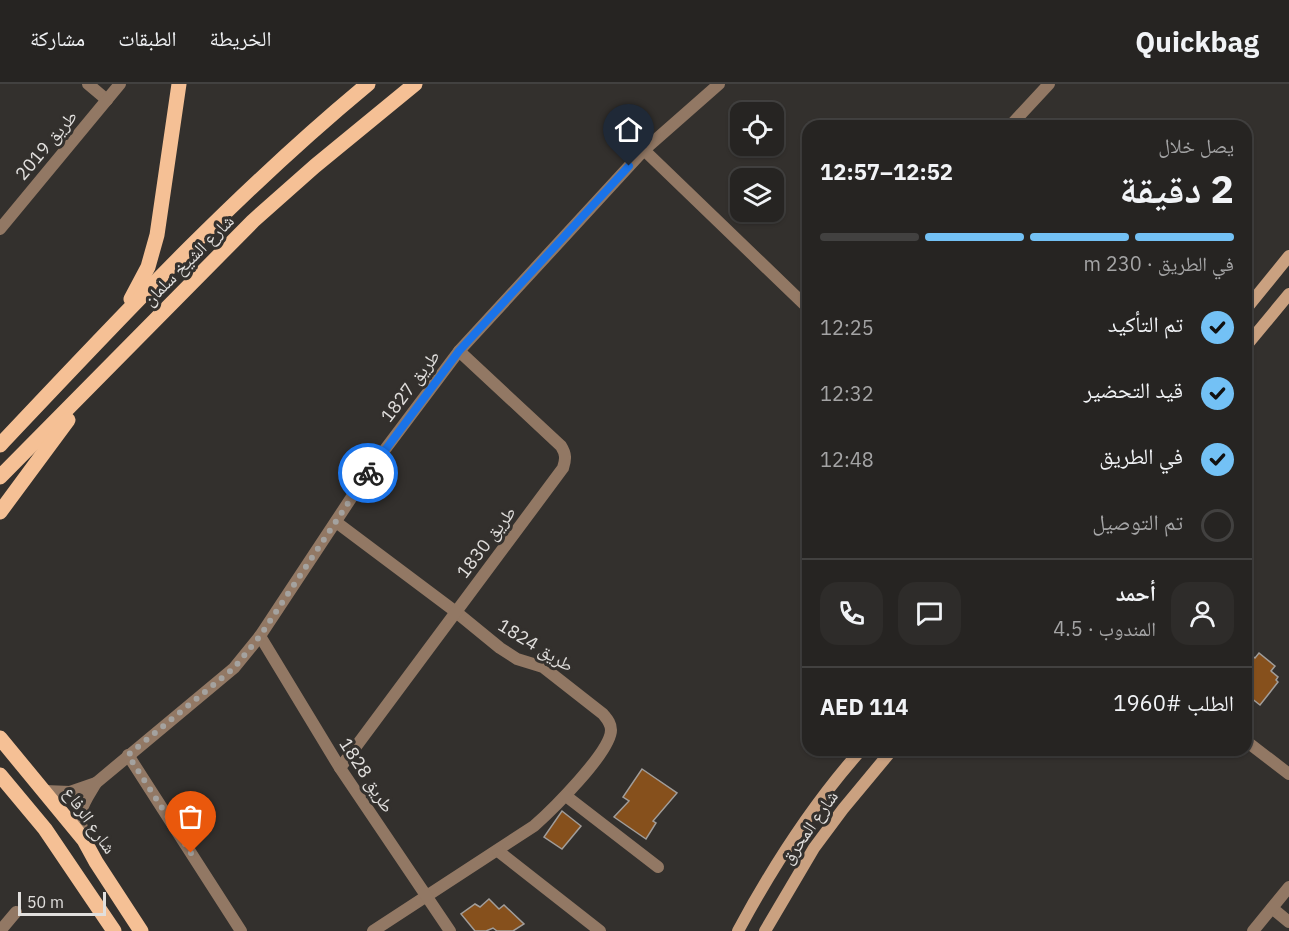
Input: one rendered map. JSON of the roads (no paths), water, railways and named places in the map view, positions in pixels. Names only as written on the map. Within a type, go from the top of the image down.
[{"type":"main road","points":[[122,317],[148,267],[157,235],[179,84]]},
{"type":"main road","name":"شارع الشيخ سلمان","points":[[0,445],[234,203],[368,84]]},
{"type":"main road","name":"شارع الشيخ سلمان","points":[[0,477],[253,221],[315,166],[416,84]]},
{"type":"main road","points":[[1252,302],[1289,256]]},
{"type":"main road","points":[[1252,339],[1289,294]]},
{"type":"main road","points":[[0,512],[99,378]]},
{"type":"main road","name":"شارع الرفاع","points":[[1,738],[84,840],[141,931]]},
{"type":"main road","name":"شارع المحرق","points":[[738,931],[765,881],[796,832],[856,756]]},
{"type":"main road","name":"شارع المحرق","points":[[765,931],[814,848],[887,756]]},
{"type":"main road","points":[[0,775],[45,829],[114,931]]},
{"type":"street","points":[[88,84],[107,100]]},
{"type":"street","name":"طريق 2019","points":[[0,229],[120,84]]},
{"type":"street","name":"طريق 1827","points":[[84,840],[79,820],[80,810],[96,783],[234,668],[260,636],[371,468],[459,351],[644,150],[719,84]]},
{"type":"street","points":[[1016,120],[1049,84]]},
{"type":"street","points":[[644,150],[802,302]]},
{"type":"street","name":"طريق 1830","points":[[340,768],[563,468],[566,460],[561,446],[459,351]]},
{"type":"street","points":[[336,522],[456,612]]},
{"type":"street","name":"طريق 1824","points":[[373,931],[534,826],[566,796],[605,745],[611,729],[609,720],[558,677],[543,667],[517,659],[456,612]]},
{"type":"street","name":"طريق 1828","points":[[260,636],[340,768],[450,931]]},
{"type":"street","points":[[1252,746],[1289,774]]},
{"type":"street","points":[[128,755],[241,931]]},
{"type":"street","name":"طريق 1827","points":[[45,791],[70,792],[96,783]]},
{"type":"street","points":[[566,796],[658,867]]},
{"type":"street","points":[[498,851],[600,931]]},
{"type":"street","points":[[1253,931],[1289,887]]},
{"type":"street","points":[[1272,908],[1289,922]]},
{"type":"street","points":[[0,931],[16,912]]}]
